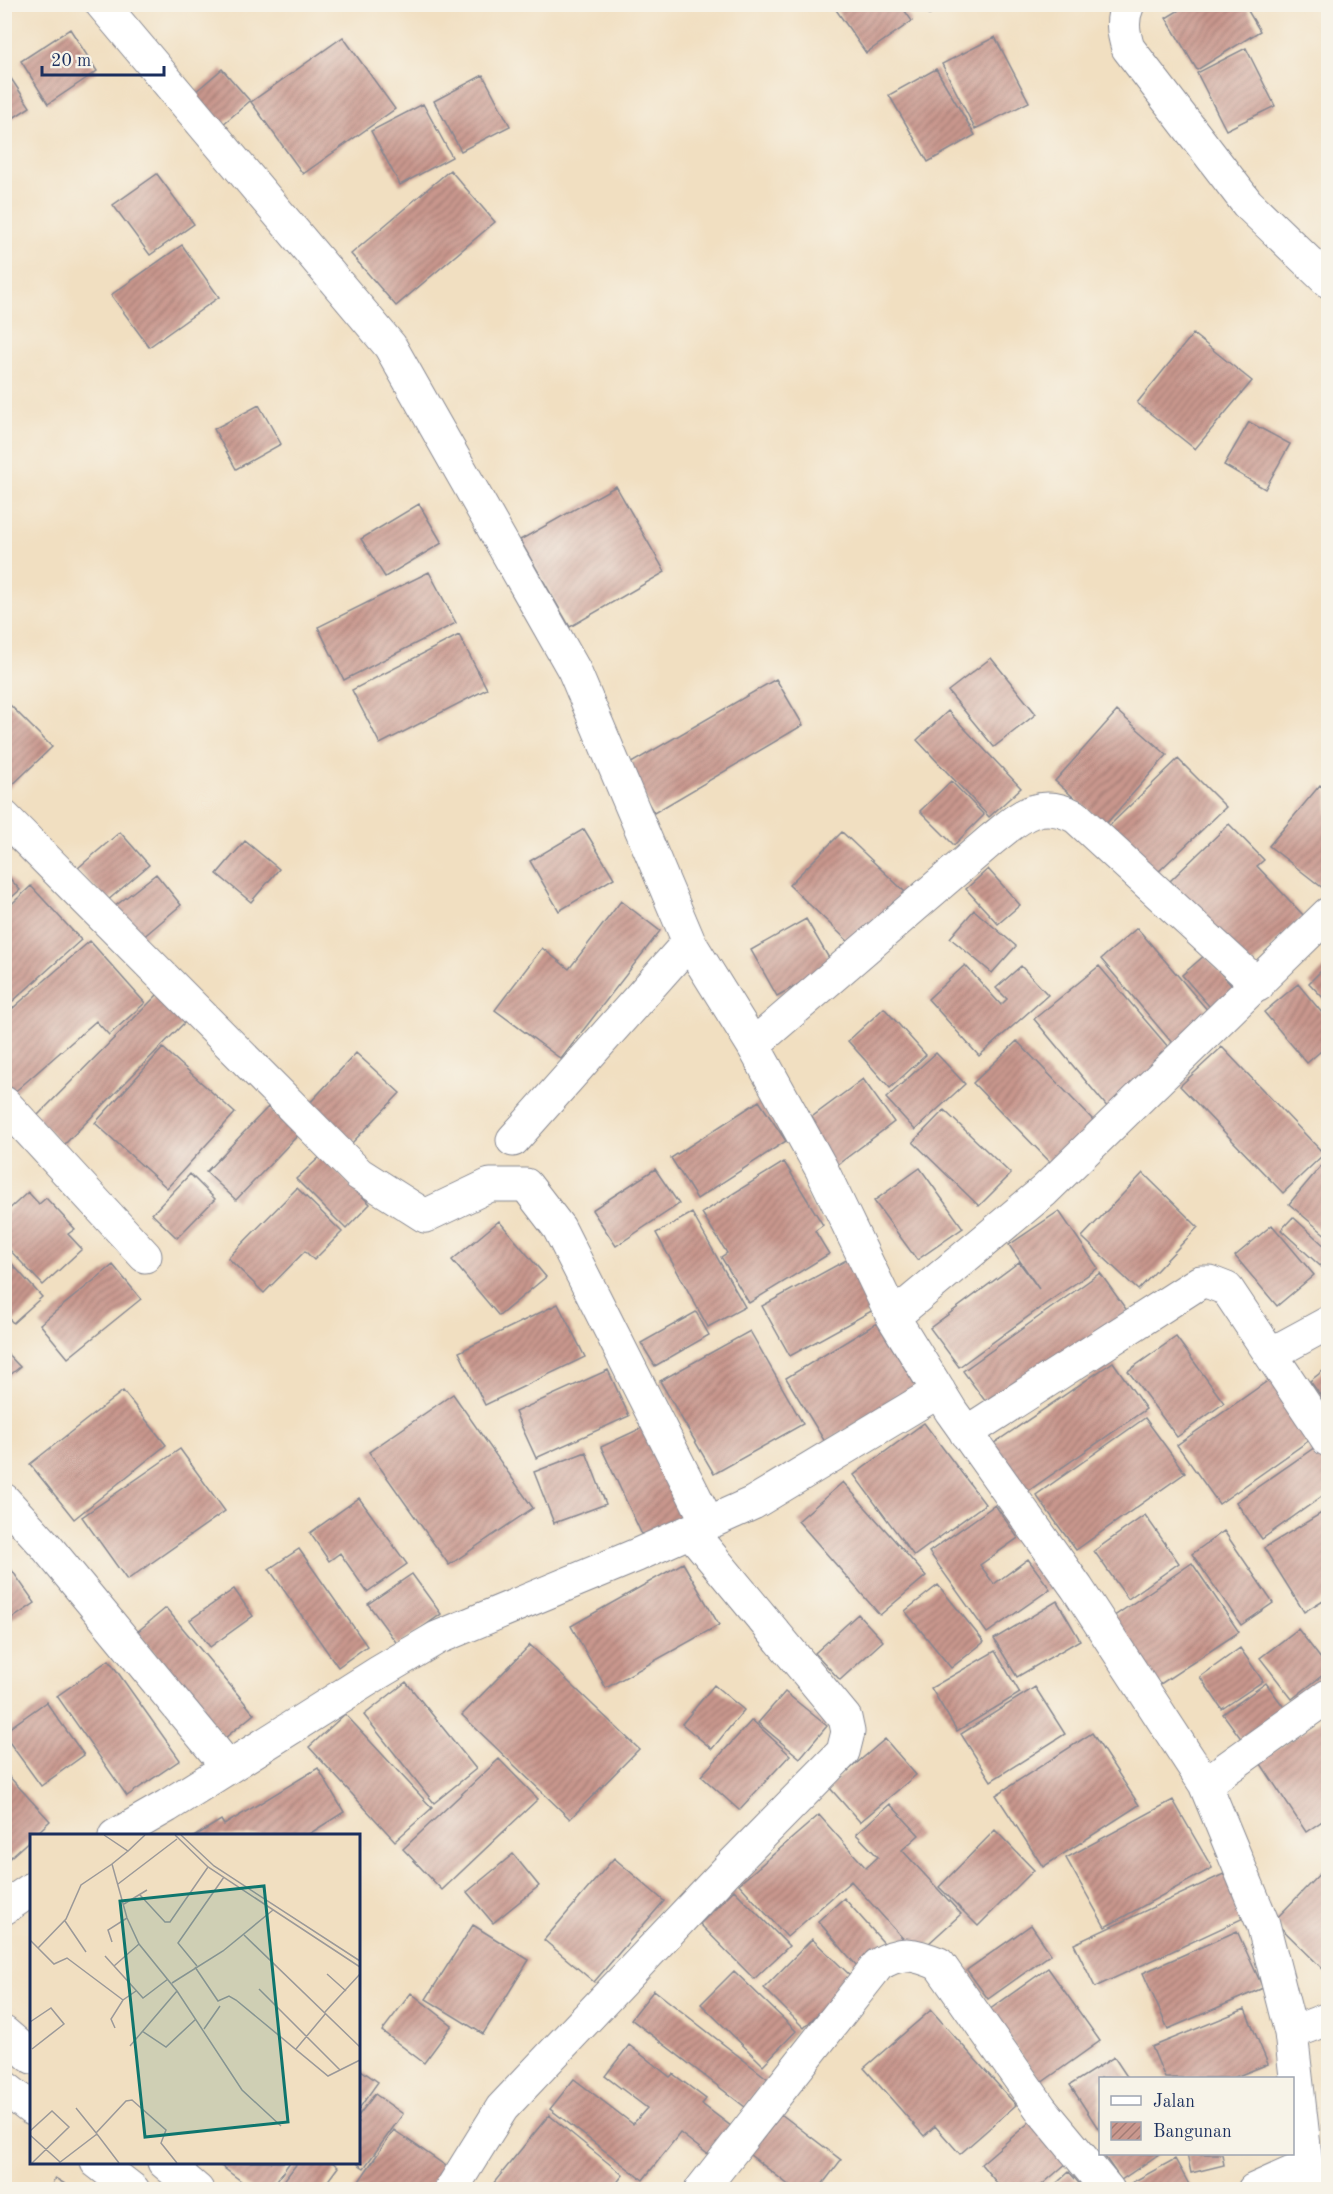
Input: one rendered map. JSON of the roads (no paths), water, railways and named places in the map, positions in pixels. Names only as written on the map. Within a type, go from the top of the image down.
[{"type":"street","points":[[102,4],[390,346],[574,670],[689,942],[753,1045],[820,1168],[893,1317],[966,1433],[1077,1588],[1205,1784],[1263,1924],[1291,2033],[1307,2178],[1254,2190]]},
{"type":"street","points":[[1128,4],[1124,14],[1123,32],[1128,48],[1247,203],[1329,281]]},
{"type":"street","points":[[753,1045],[991,840],[1035,810],[1053,808],[1076,817],[1258,985]]},
{"type":"street","points":[[4,817],[359,1174],[425,1216],[490,1185],[526,1185],[559,1228],[699,1527],[844,1718],[848,1732],[843,1752],[729,1868],[502,2108],[451,2190]]},
{"type":"street","points":[[893,1317],[1044,1191],[1329,914]]},
{"type":"street","points":[[513,1140],[689,942]]},
{"type":"street","points":[[4,1103],[145,1256]]},
{"type":"street","points":[[966,1433],[1200,1282],[1209,1281],[1227,1289],[1329,1440]]},
{"type":"street","points":[[1271,1354],[1329,1323]]},
{"type":"street","points":[[118,1834],[378,1672],[437,1638],[753,1503],[939,1391]]},
{"type":"street","points":[[4,1500],[45,1545],[228,1767]]},
{"type":"street","points":[[1205,1784],[1329,1696]]},
{"type":"street","points":[[4,1908],[30,1889]]},
{"type":"street","points":[[701,2190],[878,1965],[892,1956],[907,1955],[919,1956],[939,1964],[1041,2109],[1108,2190]]},
{"type":"street","points":[[1291,2033],[1329,2019]]},
{"type":"street","points":[[4,2087],[30,2107]]},
{"type":"street","points":[[98,2164],[133,2190]]},
{"type":"street","points":[[165,2164],[197,2190]]}]
